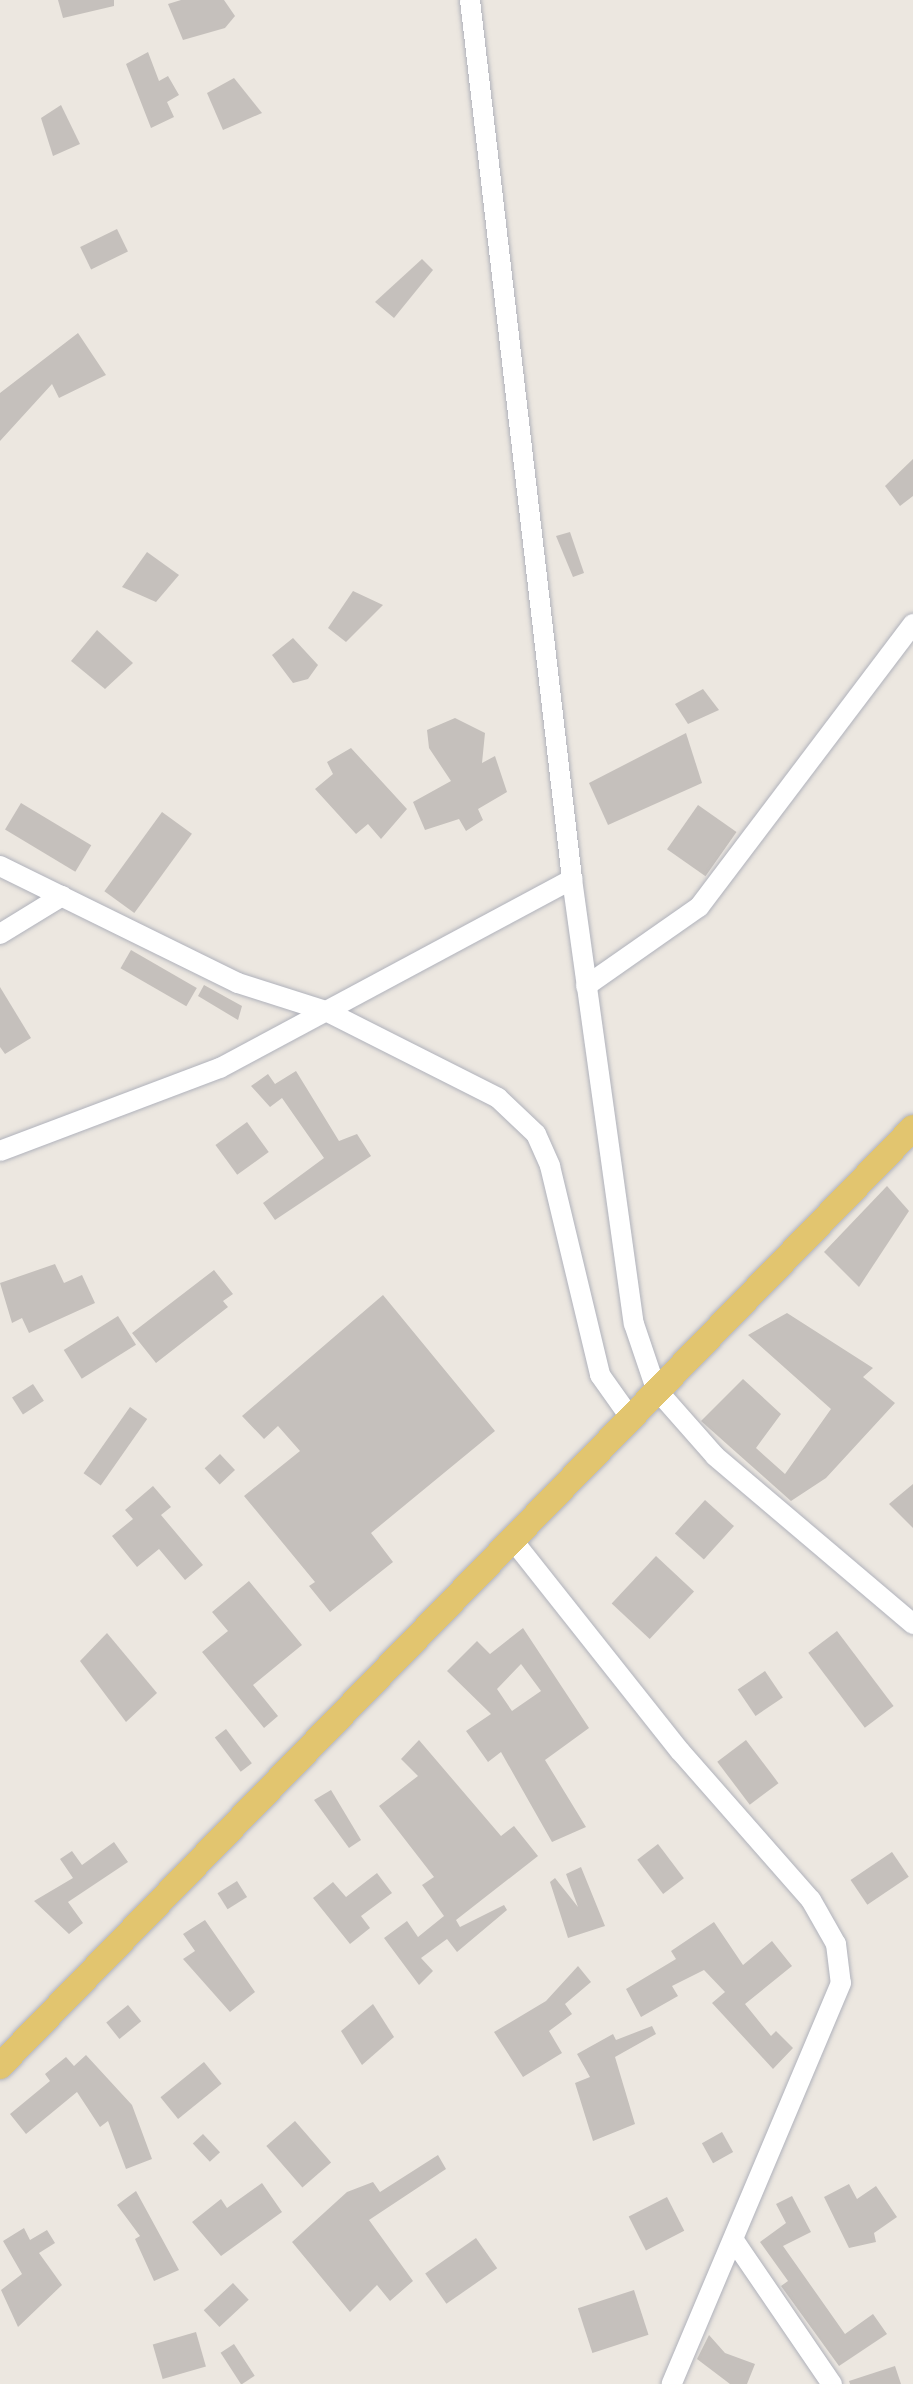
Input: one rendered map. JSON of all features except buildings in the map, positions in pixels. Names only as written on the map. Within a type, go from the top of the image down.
[{"type":"main road","points":[[0,2066],[629,1416],[913,1128]]},
{"type":"street","points":[[470,0],[572,879],[634,1324],[656,1389],[715,1456],[913,1624]]},
{"type":"street","points":[[586,986],[699,907],[913,624]]},
{"type":"street","points":[[0,866],[238,983],[326,1011],[498,1098],[536,1134],[600,1375],[629,1416]]},
{"type":"street","points":[[0,1151],[220,1068],[572,879]]},
{"type":"street","points":[[0,934],[62,896]]},
{"type":"street","points":[[511,1538],[680,1751],[811,1900],[836,1944],[841,1983],[735,2242],[713,2276],[672,2384]]},
{"type":"street","points":[[735,2242],[832,2384]]}]
